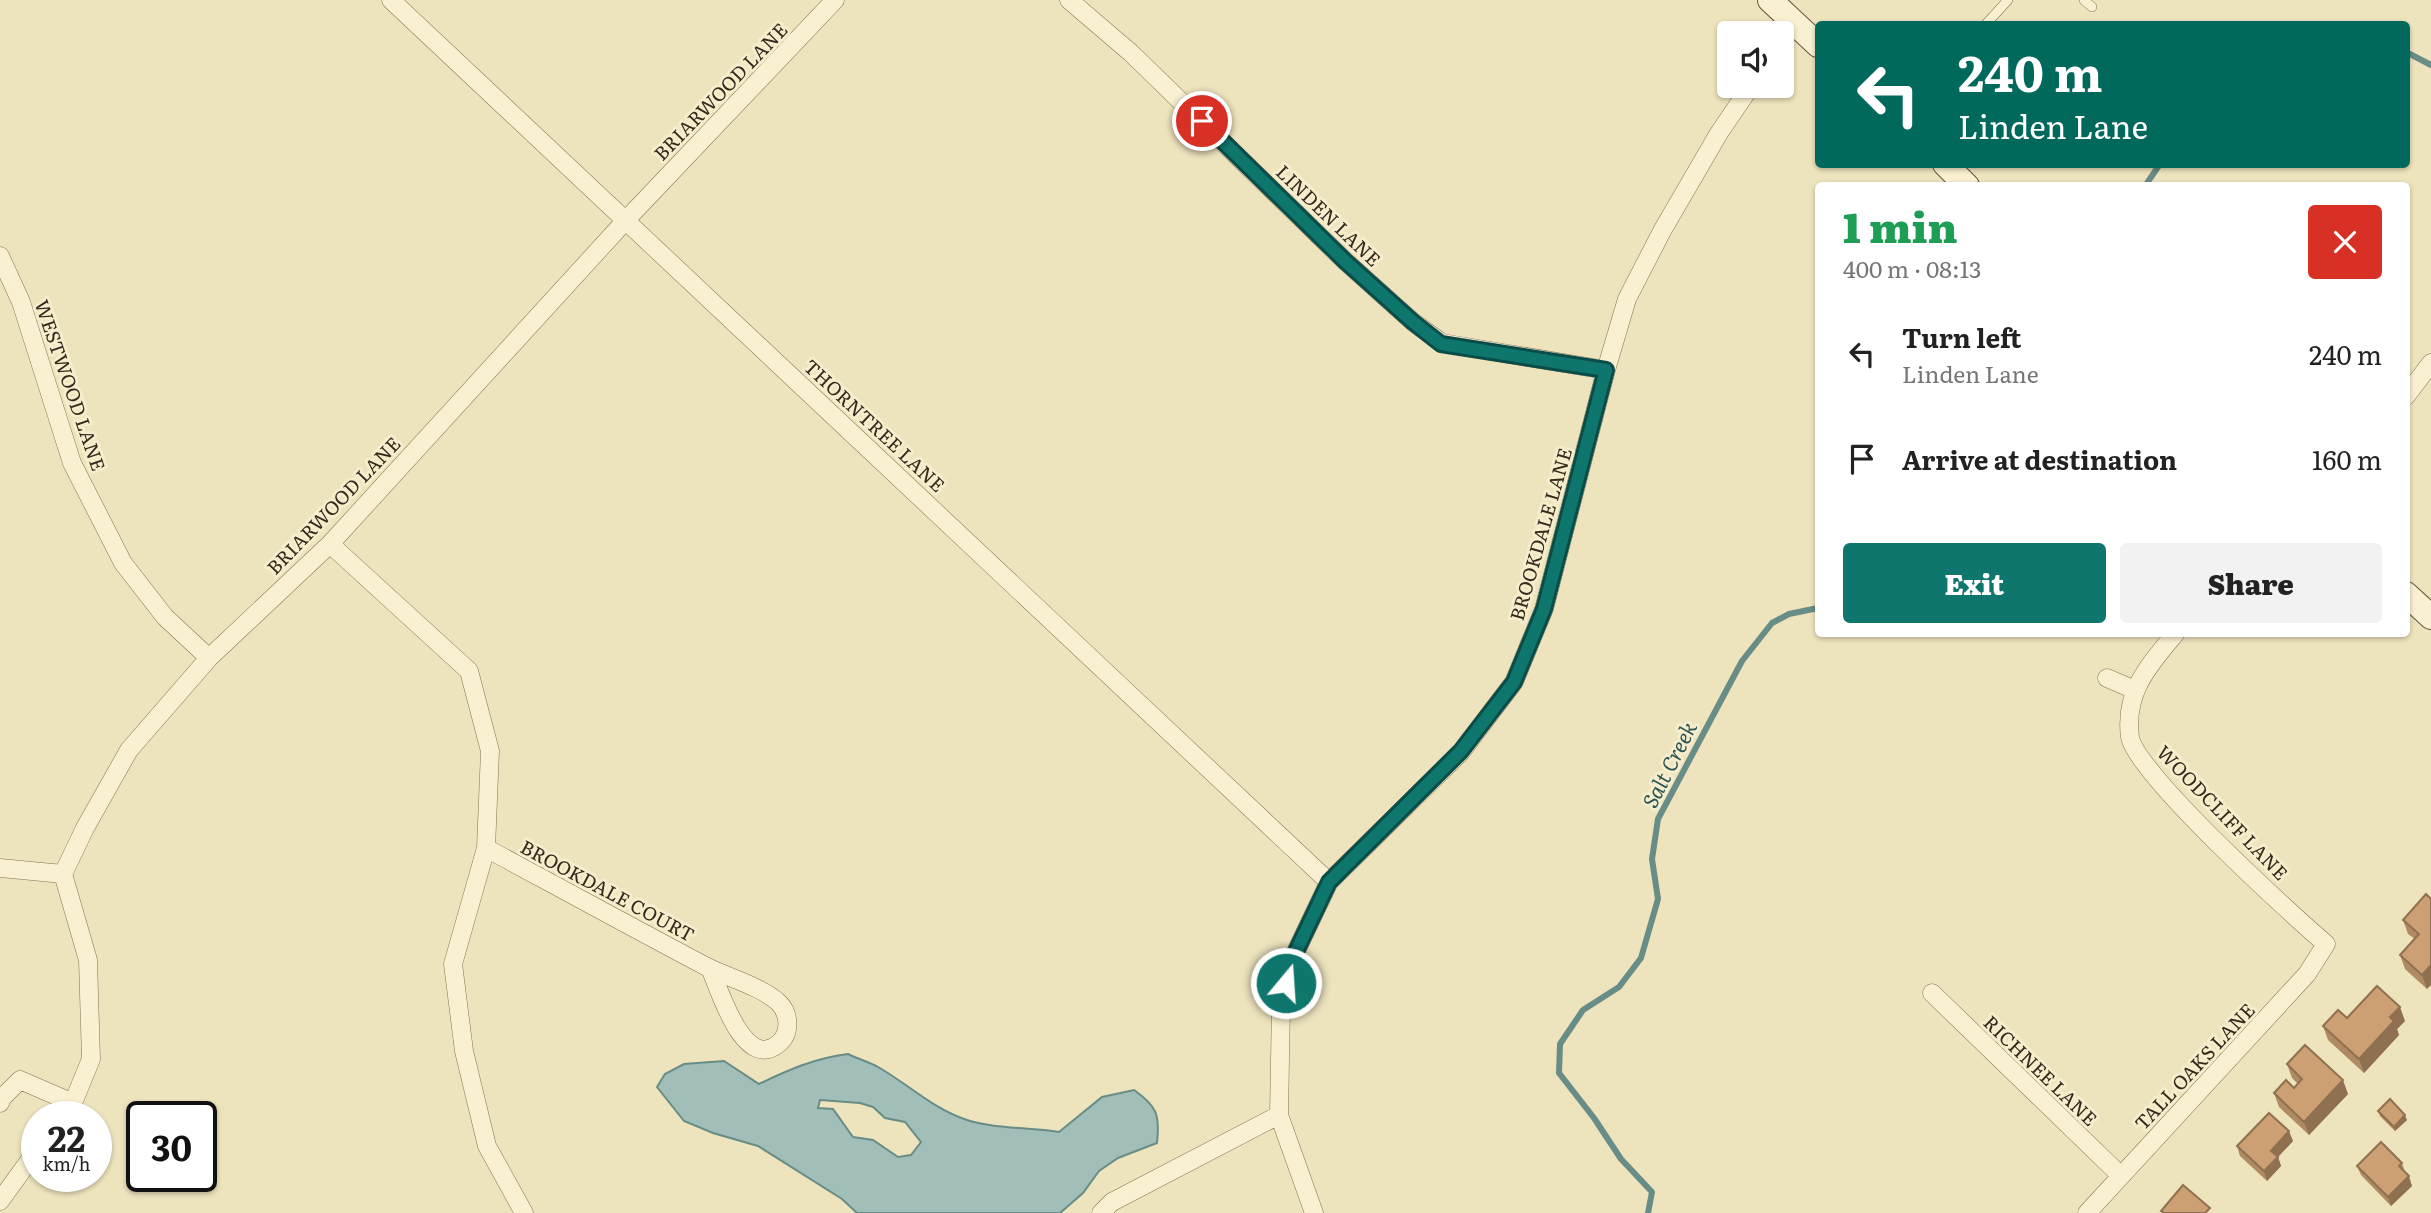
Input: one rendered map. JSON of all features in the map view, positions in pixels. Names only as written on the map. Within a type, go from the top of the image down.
[{"type":"main road","points":[[1770,0],[1782,21]]},
{"type":"main road","points":[[1794,35],[1815,44]]},
{"type":"main road","points":[[1949,168],[1963,182]]},
{"type":"main road","points":[[2410,598],[2431,617]]},
{"type":"street","name":"THORNTREE LANE","points":[[391,0],[1329,882]]},
{"type":"street","name":"BRIARWOOD LANE","points":[[63,874],[85,828],[129,750],[209,658],[330,544],[626,220],[835,0]]},
{"type":"street","name":"LINDEN LANE","points":[[1069,0],[1140,62],[1345,261],[1441,344],[1606,370]]},
{"type":"street","name":"BROOKDALE LANE","points":[[1279,1115],[1281,1005],[1291,962],[1329,882],[1461,751],[1514,682],[1544,609],[1627,299],[1662,231],[1743,98]]},
{"type":"street","name":"WESTWOOD LANE","points":[[0,256],[22,302],[72,463],[122,563],[165,617],[209,658]]},
{"type":"street","points":[[2410,391],[2431,363]]},
{"type":"street","points":[[330,544],[470,671],[490,751],[486,848],[453,964],[464,1051],[487,1146],[523,1213]]},
{"type":"street","name":"WOODCLIFF LANE","points":[[2173,637],[2148,667],[2134,690],[2130,740],[2145,765],[2172,796],[2326,944]]},
{"type":"street","points":[[2107,678],[2134,690]]},
{"type":"street","name":"BROOKDALE COURT","points":[[486,848],[710,968],[772,997],[785,1010],[787,1029],[780,1043],[765,1049],[756,1048],[743,1039],[710,968]]},
{"type":"street","points":[[0,867],[63,874],[88,960],[91,1059],[71,1101]]},
{"type":"street","name":"TALL OAKS LANE","points":[[2087,1213],[2307,974],[2326,944]]},
{"type":"street","name":"RICHNEE LANE","points":[[1932,993],[2121,1176]]},
{"type":"street","points":[[0,1103],[20,1080],[53,1101]]},
{"type":"street","points":[[1101,1213],[1112,1202],[1279,1115],[1314,1213]]},
{"type":"street","points":[[2,1189],[21,1168]]},
{"type":"lane","points":[[1989,21],[2008,0]]},
{"type":"lane","points":[[2084,0],[2092,7]]},
{"type":"water","points":[[848,1054],[875,1065],[955,1115],[978,1123],[1001,1126],[1059,1132],[1102,1097],[1134,1090],[1148,1101],[1155,1112],[1158,1125],[1157,1143],[1118,1158],[1099,1171],[1083,1193],[1060,1213],[857,1213],[842,1199],[758,1146],[684,1121],[657,1087],[665,1074],[684,1064],[724,1061],[759,1084],[802,1065]],"holes":[[[820,1100],[860,1103],[873,1107],[885,1118],[905,1122],[921,1142],[911,1155],[898,1157],[873,1140],[853,1137],[833,1109],[818,1108]]]},
{"type":"building","points":[[2426,894],[2431,899],[2431,965],[2422,975],[2400,955],[2419,934],[2403,920]]},
{"type":"building","points":[[2377,986],[2400,1007],[2390,1017],[2394,1021],[2359,1059],[2323,1026],[2338,1010],[2347,1018]]},
{"type":"building","points":[[2305,1045],[2343,1080],[2304,1122],[2274,1093],[2286,1080],[2294,1088],[2302,1079],[2287,1064]]},
{"type":"building","points":[[2390,1099],[2405,1115],[2394,1127],[2378,1111]]},
{"type":"building","points":[[2269,1113],[2289,1131],[2271,1151],[2278,1157],[2264,1171],[2237,1146]]},
{"type":"building","points":[[2381,1142],[2402,1163],[2399,1166],[2409,1176],[2388,1197],[2357,1166]]},
{"type":"building","points":[[2183,1185],[2210,1208],[2205,1213],[2161,1211]]},
{"type":"waterway","name":"Salt Creek","points":[[2410,54],[2431,65]]},
{"type":"waterway","name":"Salt Creek","points":[[2148,182],[2157,168]]},
{"type":"waterway","name":"Salt Creek","points":[[1648,1213],[1652,1192],[1621,1159],[1559,1073],[1560,1044],[1583,1010],[1619,987],[1641,958],[1658,899],[1652,859],[1658,819],[1742,661],[1772,623],[1789,614],[1815,609]]},
{"type":"route","points":[[1202,121],[1345,261],[1441,344],[1606,370],[1544,609],[1514,682],[1461,751],[1329,882],[1291,962],[1286,983]]}]
